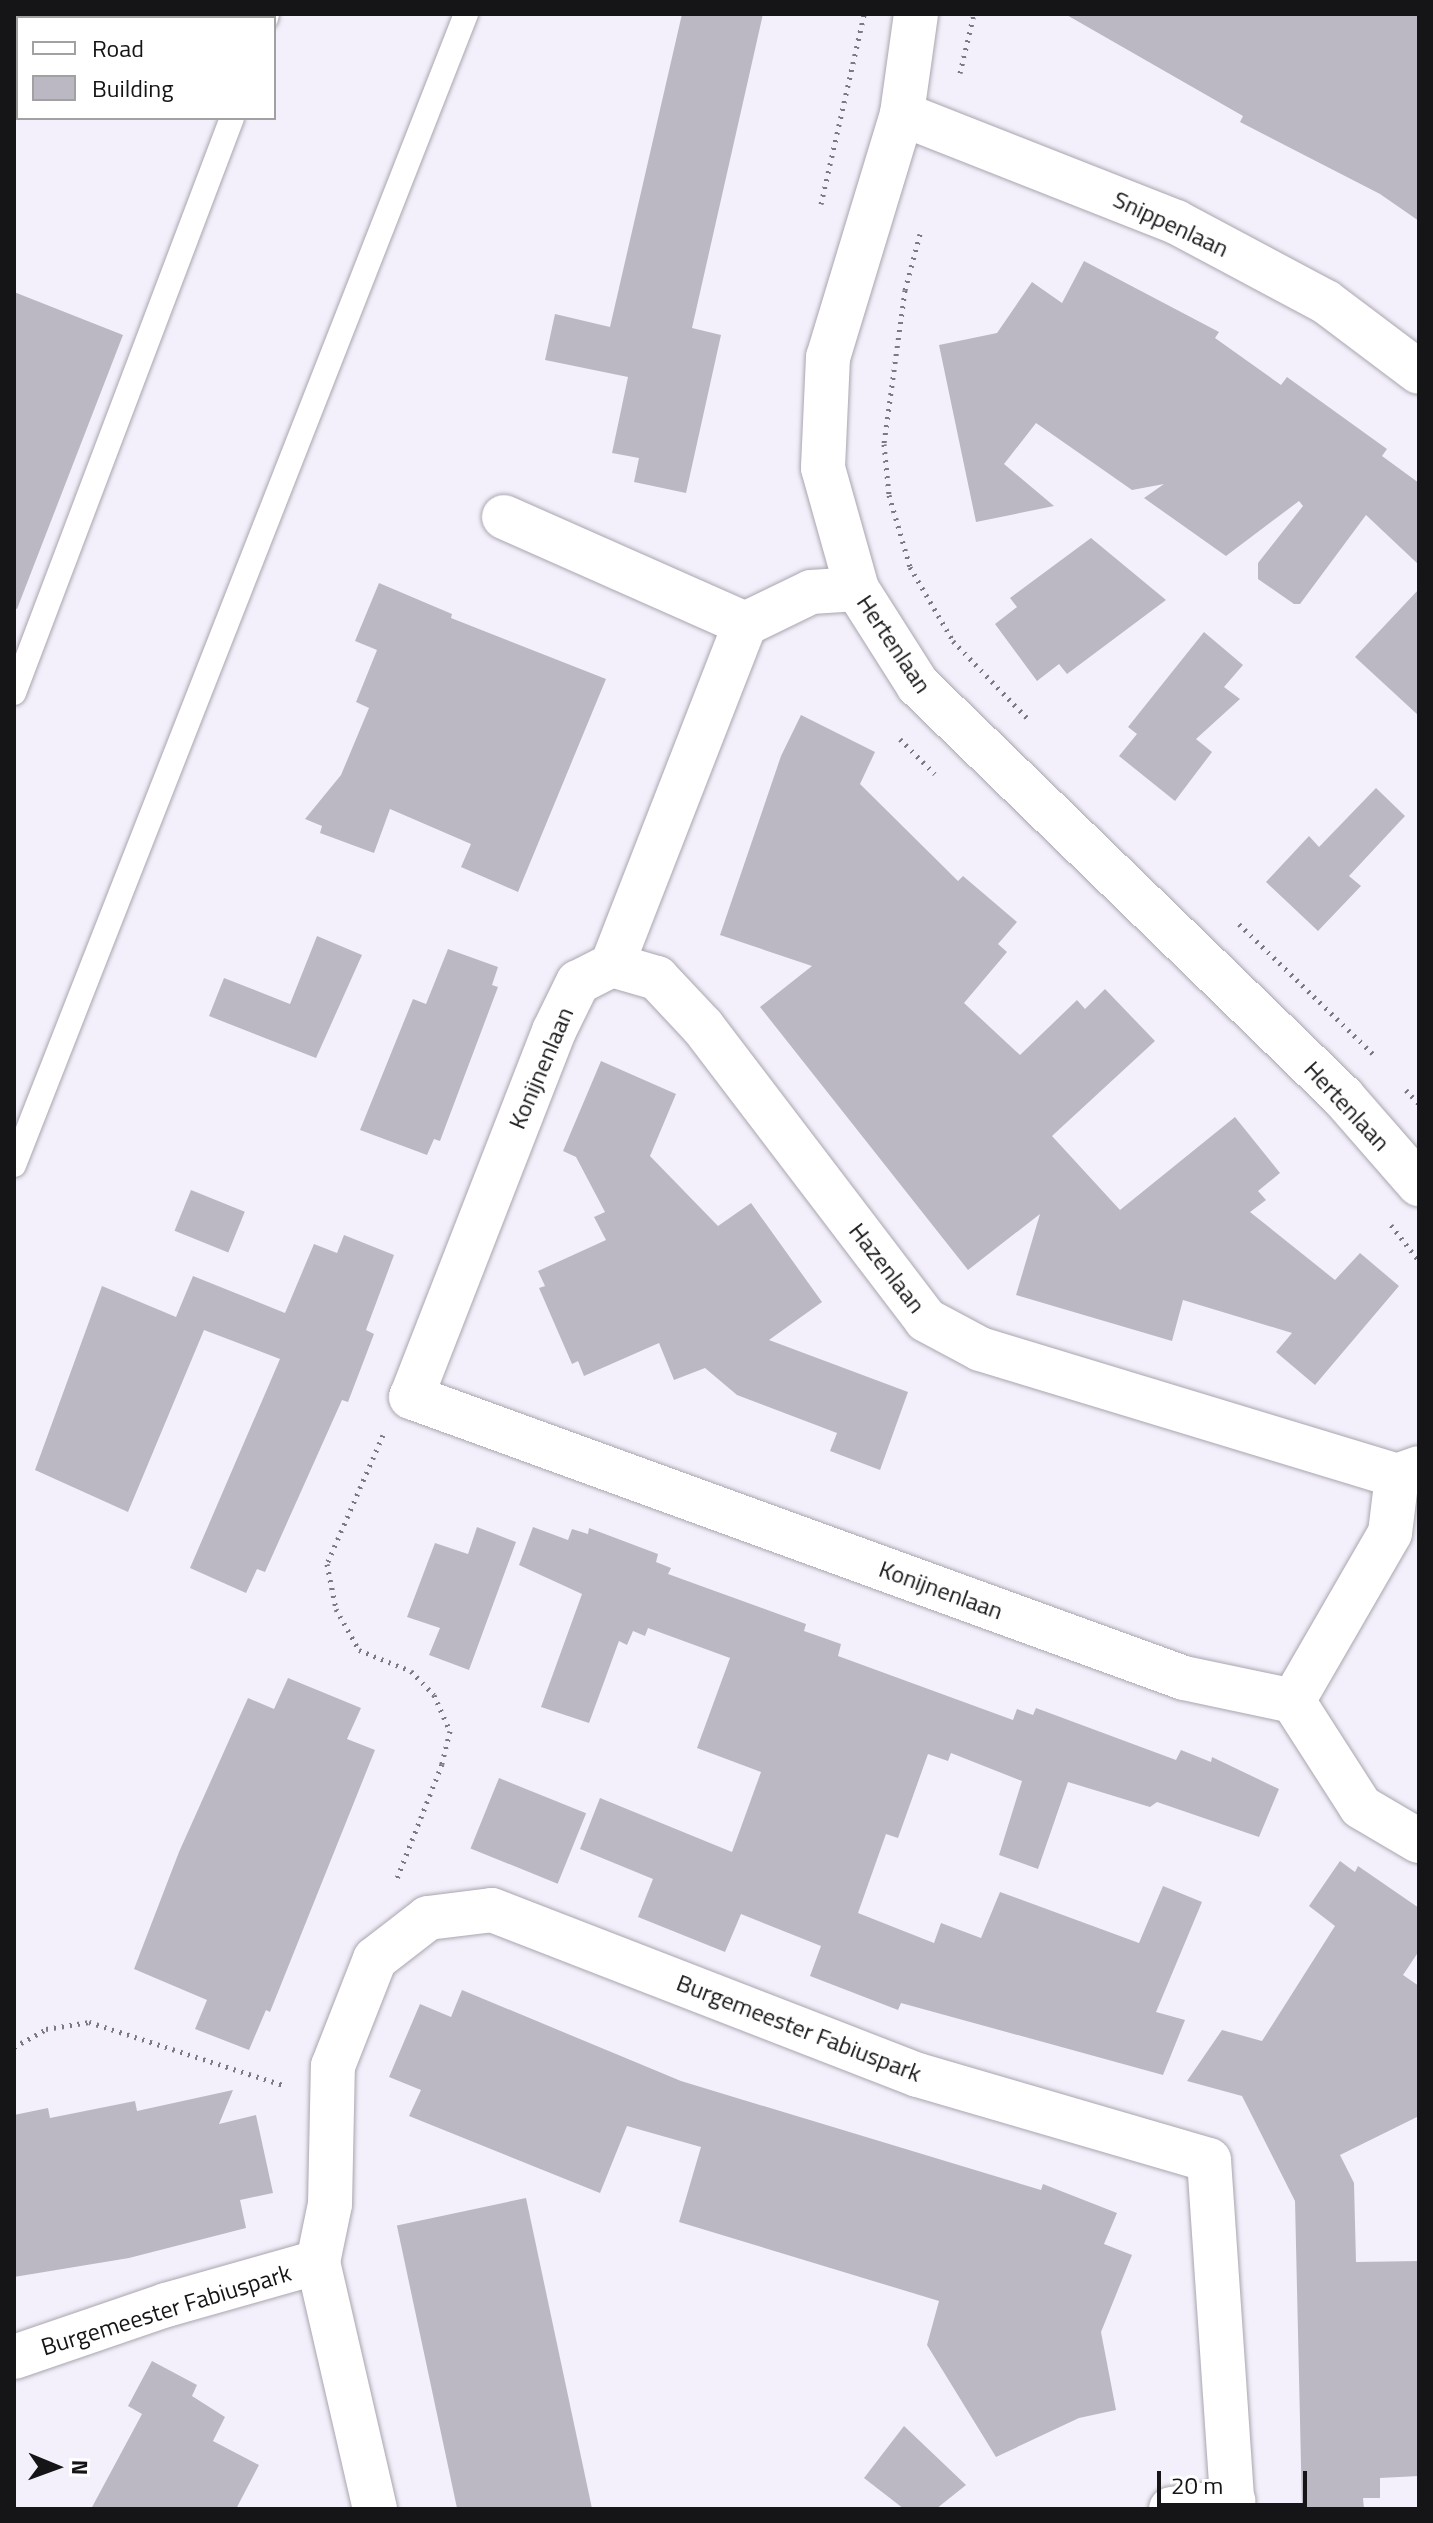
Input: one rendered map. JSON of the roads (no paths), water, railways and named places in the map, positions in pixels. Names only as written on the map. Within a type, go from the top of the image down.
[{"type":"street","name":"Hertenlaan","points":[[916,14],[902,114],[828,357],[823,468],[857,589],[918,685],[1343,1097],[1419,1184]]},
{"type":"street","name":"Snippenlaan","points":[[902,114],[1176,222],[1326,302],[1419,372]]},
{"type":"street","points":[[504,517],[745,624]]},
{"type":"street","points":[[612,965],[745,624],[811,592],[857,589]]},
{"type":"street","name":"Konijnenlaan","points":[[612,965],[578,982],[554,1031],[411,1397],[1184,1678],[1293,1701]]},
{"type":"street","name":"Hazenlaan","points":[[612,965],[657,978],[703,1027],[926,1320],[980,1349],[1408,1472],[1390,1533],[1293,1701]]},
{"type":"street","points":[[1293,1701],[1361,1807],[1419,1841]]},
{"type":"street","name":"Burgemeester Fabiuspark","points":[[375,2509],[318,2262],[330,2204],[333,2066],[375,1959],[428,1918],[492,1910],[918,2075],[1209,2160],[1233,2505],[1171,2509]]},
{"type":"street","name":"Burgemeester Fabiuspark","points":[[14,2357],[166,2305],[318,2262]]},
{"type":"lane","points":[[14,1165],[466,14]]},
{"type":"lane","points":[[14,693],[231,120]]}]
